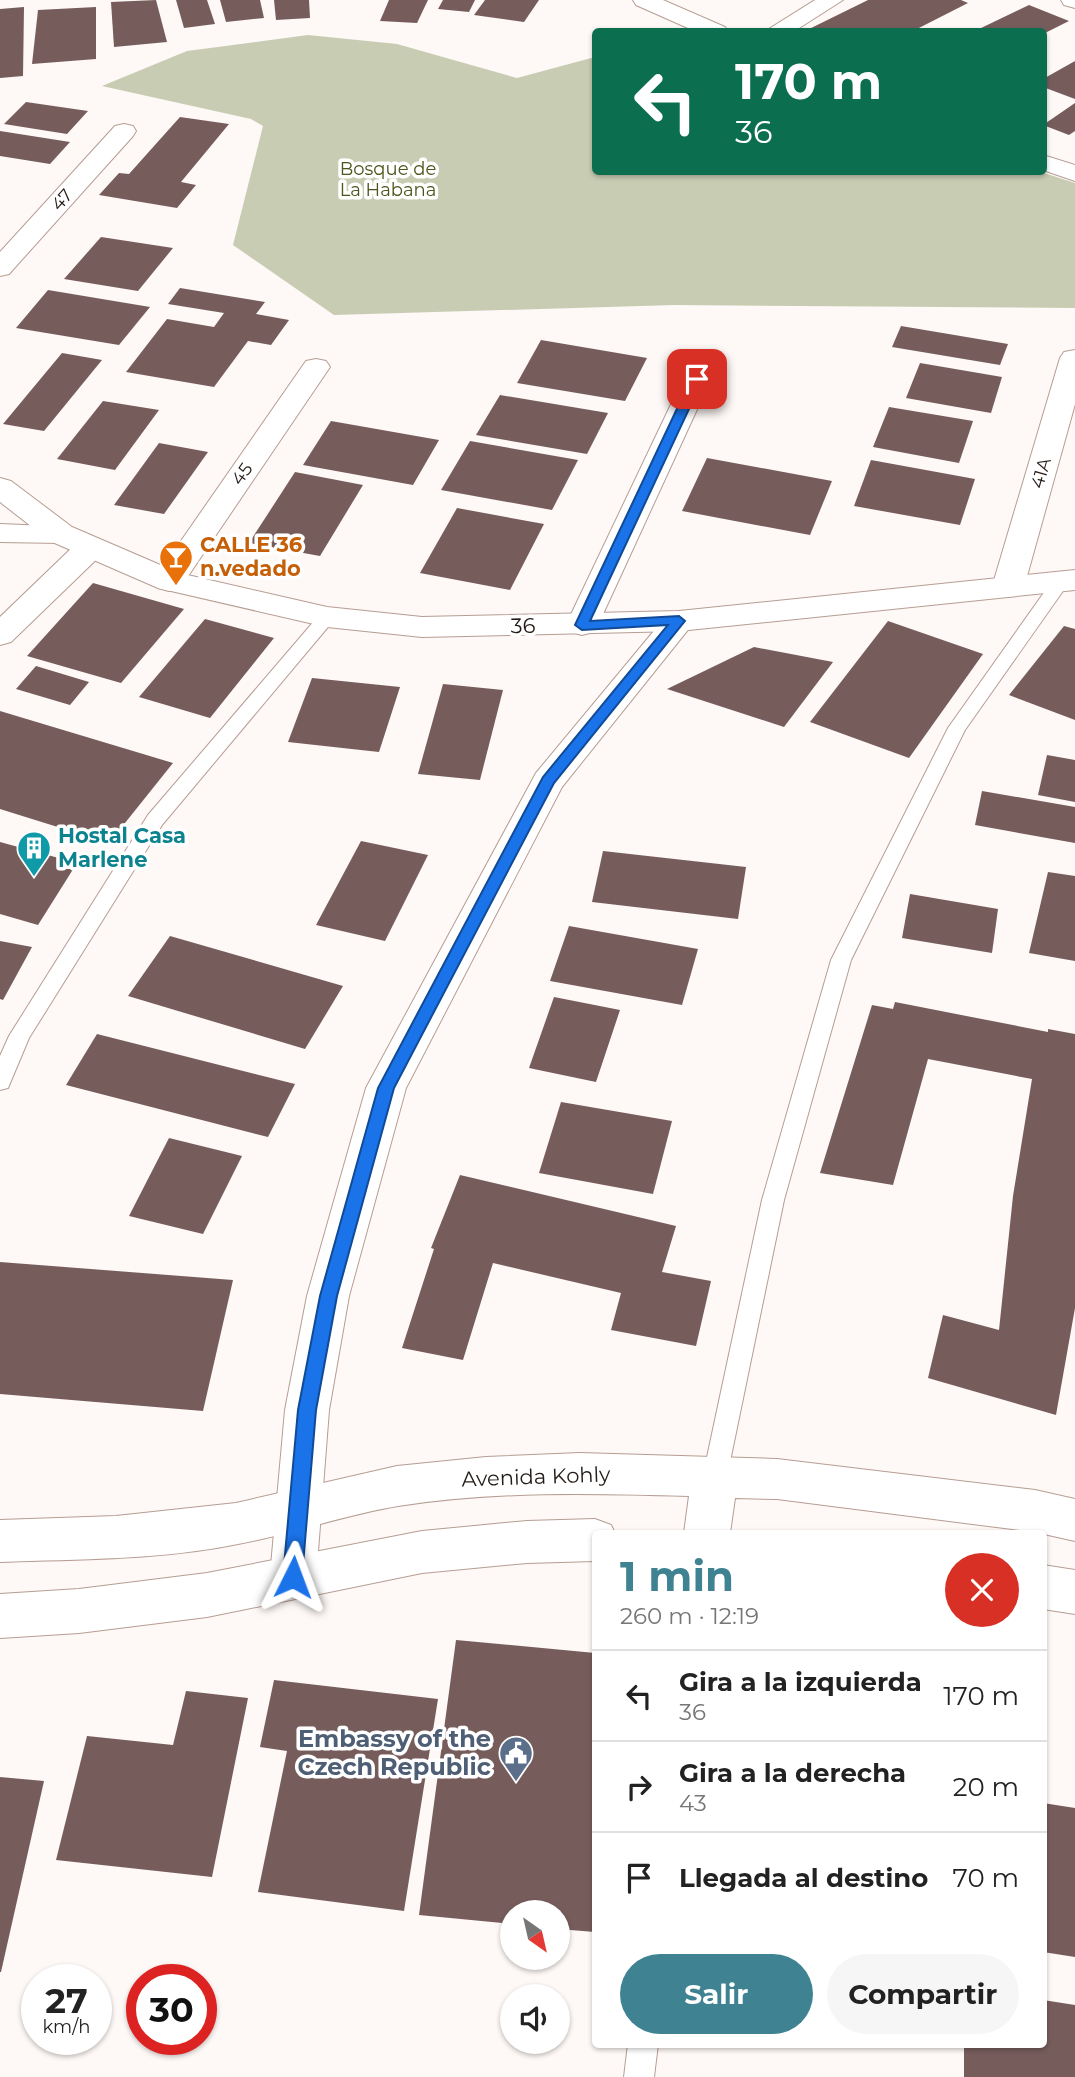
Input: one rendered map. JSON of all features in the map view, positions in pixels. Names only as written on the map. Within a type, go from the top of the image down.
[{"type":"street","points":[[644,0],[708,28]]},
{"type":"street","points":[[782,28],[832,0]]},
{"type":"street","name":"47","points":[[0,268],[124,131]]},
{"type":"street","points":[[1047,163],[1075,173]]},
{"type":"street","name":"41A","points":[[1008,587],[1074,358]]},
{"type":"street","name":"45","points":[[169,581],[316,367]]},
{"type":"street","points":[[582,625],[697,379]]},
{"type":"street","name":"36","points":[[0,487],[61,534],[169,581],[327,617],[422,627],[679,621],[1068,581]]},
{"type":"street","points":[[0,533],[61,534]]},
{"type":"street","points":[[0,635],[90,548]]},
{"type":"street","points":[[293,1577],[296,1511],[307,1410],[328,1296],[386,1088],[548,781],[679,621]]},
{"type":"street","name":"Avenida Kohly","points":[[0,1541],[116,1537],[236,1524],[397,1486],[486,1477],[580,1473],[777,1479],[1035,1511],[1075,1520]]},
{"type":"street","points":[[707,1530],[715,1476]]},
{"type":"street","points":[[0,1616],[79,1611],[207,1595],[422,1552],[527,1542],[592,1541]]},
{"type":"street","points":[[1047,1588],[1075,1592]]},
{"type":"lane","points":[[715,1476],[773,1200],[841,960],[957,728],[1068,581]]},
{"type":"lane","points":[[0,1082],[19,1037],[155,820],[327,617]]},
{"type":"lane","points":[[639,2077],[643,2048]]},
{"type":"green space","name":"Bosque de La Habana","points":[[308,35],[397,44],[517,78],[592,58],[592,175],[1047,174],[1075,183],[1075,308],[674,305],[334,315],[233,245],[263,126],[251,119],[102,86],[187,51]]},
{"type":"building","points":[[156,0],[167,42],[114,47],[111,2]]},
{"type":"building","points":[[176,0],[207,0],[215,24],[184,28]]},
{"type":"building","points":[[220,0],[260,0],[264,18],[226,22]]},
{"type":"building","points":[[274,0],[309,0],[310,18],[276,20]]},
{"type":"building","points":[[389,0],[428,0],[417,23],[380,21]]},
{"type":"building","points":[[443,0],[475,0],[469,12],[438,9]]},
{"type":"building","points":[[485,0],[539,0],[524,22],[474,15]]},
{"type":"building","points":[[868,0],[961,0],[968,3],[919,28],[811,28]]},
{"type":"building","points":[[1029,5],[1069,21],[1047,32],[1047,28],[981,28]]},
{"type":"building","points":[[24,7],[23,76],[0,78],[0,9]]},
{"type":"building","points":[[96,7],[96,59],[32,64],[38,10]]},
{"type":"building","points":[[1075,61],[1075,99],[1047,88],[1047,77]]},
{"type":"building","points":[[26,102],[88,111],[67,134],[4,124]]},
{"type":"building","points":[[1075,103],[1075,131],[1069,135],[1047,127],[1047,122]]},
{"type":"building","points":[[180,117],[229,124],[181,182],[196,185],[177,208],[99,195],[119,173],[129,174]]},
{"type":"building","points":[[0,131],[70,142],[50,164],[0,156]]},
{"type":"building","points":[[101,237],[173,248],[138,291],[64,279]]},
{"type":"building","points":[[180,288],[265,302],[256,314],[289,320],[271,345],[248,341],[214,387],[126,372],[167,319],[214,327],[224,313],[168,304]]},
{"type":"building","points":[[48,290],[150,307],[119,345],[16,328]]},
{"type":"building","points":[[901,326],[1008,344],[1000,365],[892,347]]},
{"type":"building","points":[[541,340],[647,358],[625,401],[517,383]]},
{"type":"building","points":[[62,353],[102,360],[44,431],[3,424]]},
{"type":"building","points":[[920,363],[1002,377],[991,413],[906,398]]},
{"type":"building","points":[[500,395],[608,413],[587,454],[476,435]]},
{"type":"building","points":[[103,401],[159,410],[115,470],[57,459]]},
{"type":"building","points":[[889,407],[973,421],[959,463],[873,447]]},
{"type":"building","points":[[331,421],[439,440],[413,485],[303,465]]},
{"type":"building","points":[[470,441],[578,460],[552,510],[441,490]]},
{"type":"building","points":[[159,443],[208,452],[164,514],[114,505]]},
{"type":"building","points":[[707,458],[832,481],[810,535],[682,511]]},
{"type":"building","points":[[871,460],[975,479],[960,525],[854,506]]},
{"type":"building","points":[[295,472],[363,485],[320,556],[249,543]]},
{"type":"building","points":[[457,508],[544,524],[510,590],[420,573]]},
{"type":"building","points":[[93,583],[184,609],[121,683],[27,656]]},
{"type":"building","points":[[205,619],[274,638],[210,718],[139,697]]},
{"type":"building","points":[[888,621],[983,654],[909,758],[810,722]]},
{"type":"building","points":[[1064,626],[1075,629],[1075,720],[1009,695]]},
{"type":"building","points":[[754,647],[833,662],[784,727],[667,689]]},
{"type":"building","points":[[36,666],[89,682],[70,705],[16,689]]},
{"type":"building","points":[[312,678],[400,687],[379,752],[288,742]]},
{"type":"building","points":[[443,684],[503,690],[480,780],[418,774]]},
{"type":"building","points":[[0,711],[173,763],[109,843],[0,809]]},
{"type":"building","points":[[1047,755],[1075,760],[1075,802],[1038,795]]},
{"type":"building","points":[[982,791],[1075,807],[1075,843],[975,825]]},
{"type":"building","points":[[361,841],[428,855],[385,941],[316,925]]},
{"type":"building","name":"Hostal Casa Marlene","points":[[0,842],[77,863],[38,925],[0,914]]},
{"type":"building","points":[[603,851],[746,867],[738,919],[592,902]]},
{"type":"building","points":[[1048,872],[1075,876],[1075,961],[1029,953]]},
{"type":"building","points":[[910,894],[998,909],[992,953],[902,938]]},
{"type":"building","points":[[569,926],[698,949],[682,1005],[550,981]]},
{"type":"building","points":[[170,936],[343,986],[305,1049],[128,996]]},
{"type":"building","points":[[0,941],[32,947],[3,1000],[0,999]]},
{"type":"building","points":[[554,997],[620,1010],[596,1082],[529,1068]]},
{"type":"building","points":[[895,1002],[1048,1032],[1048,1029],[1075,1034],[1075,1308],[1056,1415],[928,1378],[943,1315],[999,1330],[1013,1196],[1032,1079],[928,1059],[893,1185],[820,1173],[872,1005],[893,1009]]},
{"type":"building","points":[[97,1034],[295,1084],[268,1137],[66,1085]]},
{"type":"building","points":[[561,1102],[672,1121],[653,1194],[539,1173]]},
{"type":"building","points":[[169,1138],[242,1156],[203,1234],[129,1216]]},
{"type":"building","points":[[460,1175],[676,1226],[662,1272],[711,1281],[696,1346],[611,1330],[621,1293],[493,1263],[463,1360],[402,1348],[434,1249],[431,1248]]},
{"type":"building","points":[[0,1262],[233,1280],[203,1411],[0,1394]]},
{"type":"building","name":"Embassy of the Czech Republic","points":[[456,1640],[592,1653],[592,1932],[570,1930],[570,1900],[500,1900],[500,1923],[419,1915]]},
{"type":"building","points":[[274,1680],[438,1699],[404,1911],[258,1892],[287,1751],[260,1747]]},
{"type":"building","points":[[186,1691],[248,1698],[212,1877],[56,1860],[87,1736],[173,1745]]},
{"type":"building","points":[[0,1777],[44,1781],[1,1972],[0,1972]]},
{"type":"building","points":[[1047,1804],[1075,1808],[1075,1957],[1047,1953]]},
{"type":"building","points":[[1047,2001],[1075,2005],[1075,2077],[964,2077],[964,2048],[1047,2048]]},
{"type":"place","name":"CALLE 36 n.vedado","points":[[176,587]]},
{"type":"place","name":"Hostal Casa Marlene","points":[[34,878]]},
{"type":"place","name":"Embassy of the Czech Republic","points":[[516,1783]]},
{"type":"route","points":[[293,1577],[296,1511],[307,1410],[328,1296],[386,1088],[548,781],[679,621],[582,625],[697,379]]}]
